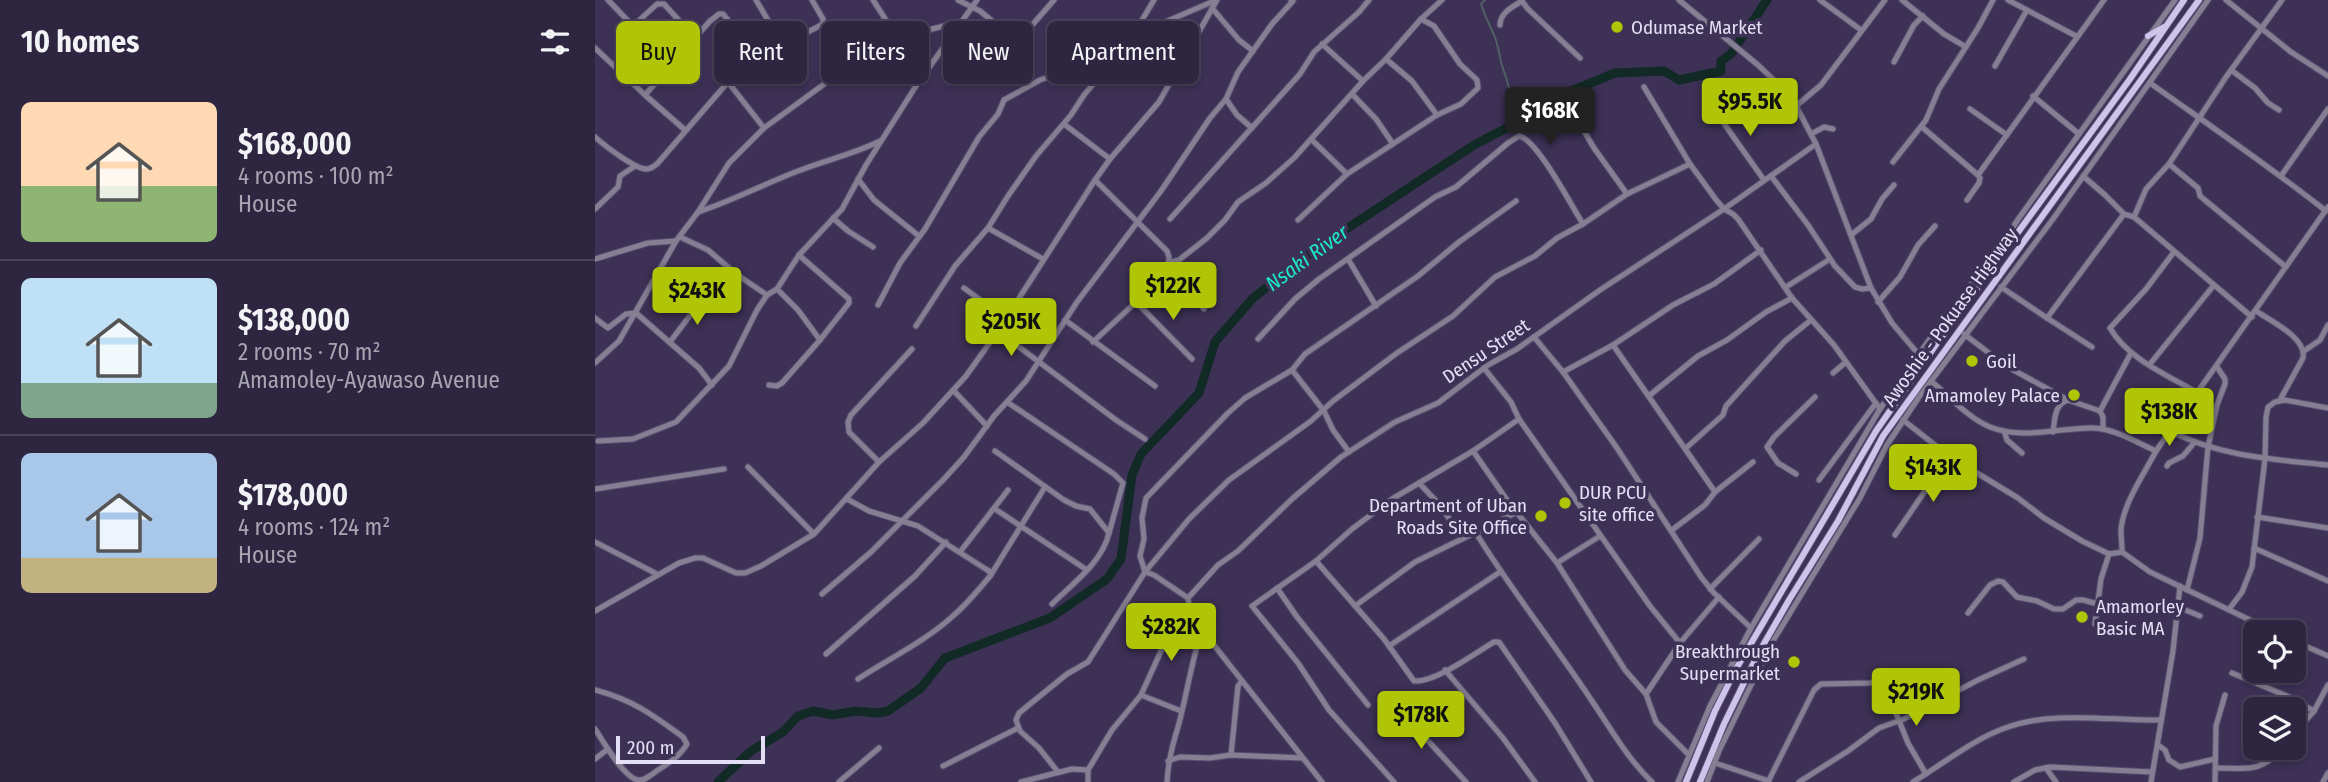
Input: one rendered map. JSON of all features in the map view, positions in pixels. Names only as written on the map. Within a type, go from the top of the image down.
[{"type":"main road","name":"Awoshie - Pokuase Highway","points":[[1686,782],[1715,711],[1736,669],[1884,418],[2130,79],[2183,0]]},
{"type":"main road","name":"Awoshie - Pokuase Highway","points":[[1700,782],[1758,654],[1892,423],[1998,285],[2199,0]]},
{"type":"main road","points":[[2148,36],[2166,26]]},
{"type":"main road","points":[[1993,297],[1998,285]]},
{"type":"main road","points":[[1814,538],[1824,543]]},
{"type":"street","points":[[608,0],[628,21]]},
{"type":"street","points":[[756,0],[768,21]]},
{"type":"street","points":[[807,33],[823,24],[812,0]]},
{"type":"street","points":[[873,0],[886,21]]},
{"type":"street","points":[[958,0],[1020,39],[1054,0]]},
{"type":"street","points":[[961,21],[977,0]]},
{"type":"street","points":[[822,594],[871,552],[950,472],[1040,362],[1065,320],[1226,99],[1238,72],[1272,24],[1293,1],[1291,0]]},
{"type":"street","points":[[1170,219],[1300,74],[1314,52],[1360,12],[1369,0]]},
{"type":"street","points":[[1168,263],[1179,260],[1225,220],[1238,202],[1275,175],[1442,0]]},
{"type":"street","points":[[1679,0],[1778,83],[1796,106],[1816,144],[1871,288],[1903,338],[1919,355]]},
{"type":"street","points":[[1820,0],[1861,30]]},
{"type":"street","points":[[1796,106],[1821,85],[1885,0]]},
{"type":"street","points":[[1902,0],[1951,39],[1966,47]]},
{"type":"street","points":[[1893,162],[1921,127],[1939,89],[1993,0]]},
{"type":"street","points":[[2008,0],[2076,36]]},
{"type":"street","points":[[1678,782],[1710,706],[1751,628],[1880,409],[1944,319],[1995,254],[2175,0]]},
{"type":"street","points":[[2092,347],[1998,285],[2083,177],[2208,0]]},
{"type":"street","points":[[2226,0],[2261,29],[2328,76]]},
{"type":"street","points":[[2134,217],[2146,189],[2169,164],[2231,69],[2282,0]]},
{"type":"street","points":[[1141,21],[1153,1]]},
{"type":"street","points":[[1500,25],[1500,18],[1521,1],[1580,58]]},
{"type":"street","points":[[1978,175],[2102,1]]},
{"type":"street","points":[[1214,2],[1239,40],[1253,51]]},
{"type":"street","points":[[1168,21],[1214,2]]},
{"type":"street","points":[[595,611],[679,563],[703,558],[736,573],[745,573],[814,534],[879,463],[954,391],[997,331],[1095,180],[1159,102],[1214,2]]},
{"type":"street","points":[[638,21],[657,4],[664,4],[680,21]]},
{"type":"street","points":[[1995,66],[2027,10]]},
{"type":"street","points":[[700,34],[719,15],[723,14],[729,21]]},
{"type":"street","points":[[1894,62],[1914,25],[1923,16]]},
{"type":"street","points":[[1298,219],[1347,174],[1437,115],[1467,100],[1479,85],[1460,64],[1434,26],[1421,19]]},
{"type":"street","points":[[1322,44],[1363,81]]},
{"type":"street","points":[[595,48],[685,130]]},
{"type":"street","points":[[598,441],[633,439],[675,422],[729,366],[757,310],[768,295],[777,289],[799,255],[842,209],[916,86],[943,50]]},
{"type":"street","points":[[1386,59],[1412,81],[1437,115]]},
{"type":"street","points":[[2321,71],[2328,64]]},
{"type":"street","points":[[2231,69],[2279,110]]},
{"type":"street","points":[[878,305],[900,263],[979,136],[998,114],[1004,100],[1047,78]]},
{"type":"street","points":[[2122,552],[2121,527],[2130,502],[2156,451],[2327,210],[2150,83]]},
{"type":"street","points":[[645,95],[655,84]]},
{"type":"street","points":[[595,137],[635,166],[646,169],[657,164],[726,84]]},
{"type":"street","points":[[730,84],[764,128]]},
{"type":"street","points":[[595,363],[619,341],[678,239],[729,163],[764,128],[824,84]]},
{"type":"street","points":[[916,326],[955,266],[988,228],[1036,156],[1094,84]]},
{"type":"street","points":[[1644,87],[1691,164],[1724,209],[1733,214],[1761,250],[1792,298],[1846,362],[1880,409]]},
{"type":"street","points":[[1352,94],[1376,119],[1394,144]]},
{"type":"street","points":[[2033,96],[2079,134]]},
{"type":"street","points":[[1226,99],[1237,115],[1252,128]]},
{"type":"street","points":[[1718,106],[1725,125],[1764,180]]},
{"type":"street","points":[[1970,109],[2007,135]]},
{"type":"street","points":[[2281,176],[2328,109]]},
{"type":"street","points":[[1575,116],[1627,194]]},
{"type":"street","points":[[1064,124],[1110,159]]},
{"type":"street","points":[[1811,134],[1824,127],[1833,129]]},
{"type":"street","points":[[1921,127],[1980,178],[1966,200]]},
{"type":"street","points":[[1258,339],[1295,299],[1435,197],[1456,187],[1517,137],[1526,138],[1547,164],[1583,224]]},
{"type":"street","points":[[1311,139],[1347,174]]},
{"type":"street","points":[[698,212],[725,204],[800,170],[882,140]]},
{"type":"street","name":"Densu Street","points":[[1188,598],[1218,565],[1238,551],[1319,475],[1349,452],[1395,422],[1438,403],[1484,368],[1724,209],[1816,144]]},
{"type":"street","points":[[1058,772],[1018,728],[1016,720],[1019,713],[1067,674],[1088,662],[1146,572],[1189,519],[1229,480],[1397,354],[1453,316],[1495,277],[1535,256],[1557,238],[1627,194],[1691,164]]},
{"type":"street","points":[[2169,164],[2198,188],[2200,196],[2286,267]]},
{"type":"street","points":[[595,209],[618,187],[620,176],[635,166]]},
{"type":"street","points":[[1770,176],[1830,259],[1855,287],[1871,288]]},
{"type":"street","points":[[2083,177],[2124,214],[2134,217],[2252,317]]},
{"type":"street","points":[[858,179],[874,200],[919,236]]},
{"type":"street","points":[[1095,180],[1167,251],[1168,272],[1173,280],[1184,285],[1204,309]]},
{"type":"street","points":[[1851,235],[1871,219],[1893,185]]},
{"type":"street","points":[[1322,782],[1202,630],[1189,606],[1188,598],[1146,572],[1140,556],[1144,539],[1142,518],[1146,498],[1245,398],[1292,370],[1305,354],[1375,306],[1516,201]]},
{"type":"street","points":[[2047,318],[2124,214]]},
{"type":"street","points":[[833,218],[873,247]]},
{"type":"street","points":[[1878,302],[1900,277],[1918,245],[1935,226]]},
{"type":"street","points":[[988,228],[1042,259]]},
{"type":"street","points":[[595,259],[648,243],[678,239],[708,250],[736,274],[768,295]]},
{"type":"street","points":[[1563,372],[1613,345],[1673,305],[1714,284],[1761,250]]},
{"type":"street","points":[[2174,252],[2146,289],[2111,326],[2111,330],[2131,353],[2198,393]]},
{"type":"street","points":[[769,385],[777,386],[782,383],[849,303],[849,299],[799,255]]},
{"type":"street","points":[[1349,259],[1375,306]]},
{"type":"street","points":[[1786,288],[1830,259]]},
{"type":"street","points":[[2150,364],[2214,285]]},
{"type":"street","points":[[964,288],[1005,318]]},
{"type":"street","points":[[777,289],[798,310],[820,340]]},
{"type":"street","points":[[670,342],[704,297]]},
{"type":"street","points":[[1707,782],[1719,751],[1770,646],[1860,498],[1887,445],[1993,297]]},
{"type":"street","points":[[1650,395],[1697,356],[1792,298]]},
{"type":"street","points":[[1093,342],[1136,302],[1192,359]]},
{"type":"street","points":[[2256,310],[2295,337],[2304,351],[2280,401]]},
{"type":"street","points":[[595,318],[608,328],[626,314],[636,313],[699,368],[712,385]]},
{"type":"street","points":[[1065,320],[1156,386]]},
{"type":"street","points":[[1686,448],[1723,415],[1726,406],[1785,341],[1811,320]]},
{"type":"street","points":[[2304,351],[2320,340],[2328,325]]},
{"type":"street","points":[[997,331],[1145,439]]},
{"type":"street","points":[[1964,334],[2006,366],[2068,400],[2100,411],[2103,429]]},
{"type":"street","points":[[1534,337],[1563,372],[1617,448],[1710,589],[1751,628]]},
{"type":"street","points":[[1613,345],[1715,492]]},
{"type":"street","points":[[879,463],[849,432],[848,422],[851,415],[912,349]]},
{"type":"street","points":[[2100,411],[2131,353]]},
{"type":"street","points":[[1833,373],[1846,362]]},
{"type":"street","points":[[2187,590],[2200,538],[2208,447],[2225,383],[2217,367]]},
{"type":"street","points":[[1484,368],[1511,402],[1519,419],[1600,536],[1680,643]]},
{"type":"street","points":[[1292,370],[1324,411],[1333,430],[1349,452]]},
{"type":"street","points":[[1931,381],[1979,421],[2004,431],[2025,433],[2103,429],[2156,451]]},
{"type":"street","points":[[954,391],[987,426]]},
{"type":"street","points":[[1796,474],[1778,463],[1767,447],[1815,397]]},
{"type":"street","points":[[2053,432],[2057,410],[2063,401],[2068,400]]},
{"type":"street","points":[[2230,608],[2248,578],[2254,548],[2265,458],[2267,411],[2271,405],[2290,400],[2328,408]]},
{"type":"street","points":[[1007,402],[1114,474],[1122,483],[1107,542],[1087,570],[1052,604]]},
{"type":"street","points":[[1819,480],[1875,403]]},
{"type":"street","points":[[1394,782],[1329,710],[1298,663],[1252,606],[1316,561],[1364,519],[1519,419]]},
{"type":"street","points":[[1903,421],[1949,456],[2018,498],[2044,518],[2109,554],[2122,552],[2150,572],[2252,620]]},
{"type":"street","points":[[2004,431],[2007,440],[2022,453]]},
{"type":"street","points":[[2170,431],[2208,447],[2265,458],[2328,465]]},
{"type":"street","points":[[2167,466],[2183,456],[2194,443]]},
{"type":"street","points":[[995,451],[1045,488],[1076,506],[1090,509],[1109,533]]},
{"type":"street","points":[[1473,451],[1556,563],[1625,670],[1646,694],[1657,722],[1689,755]]},
{"type":"street","points":[[1895,535],[1949,456]]},
{"type":"street","points":[[1672,530],[1753,462]]},
{"type":"street","points":[[748,467],[814,534]]},
{"type":"street","points":[[595,489],[724,469]]},
{"type":"street","points":[[1419,483],[1441,506],[1462,539]]},
{"type":"street","points":[[847,499],[869,511],[918,526],[992,573],[1045,488]]},
{"type":"street","points":[[960,552],[1008,490]]},
{"type":"street","points":[[995,509],[1087,570]]},
{"type":"street","points":[[1355,606],[1415,562],[1517,512]]},
{"type":"street","points":[[2257,517],[2328,528]]},
{"type":"street","points":[[1476,533],[1500,572],[1593,702],[1615,739],[1652,782]]},
{"type":"street","points":[[1556,563],[1600,536]]},
{"type":"street","points":[[1710,589],[1759,539]]},
{"type":"street","points":[[595,542],[657,574]]},
{"type":"street","points":[[826,654],[915,576],[946,542]]},
{"type":"street","points":[[2254,548],[2328,581]]},
{"type":"street","points":[[2095,624],[2101,579],[2109,554]]},
{"type":"street","points":[[1316,561],[1389,646],[1414,681],[1424,680],[1494,642],[1499,642],[1555,723],[1591,782]]},
{"type":"street","points":[[858,679],[910,648],[952,617],[991,575],[989,571]]},
{"type":"street","points":[[1389,646],[1500,572]]},
{"type":"street","points":[[1968,613],[1990,585],[1998,581],[2003,582],[2017,597],[2037,601],[2054,609],[2063,609],[2076,600],[2098,604]]},
{"type":"street","points":[[2151,782],[2180,586]]},
{"type":"street","points":[[1277,588],[1368,705]]},
{"type":"street","points":[[1646,694],[1680,643],[1719,597]]},
{"type":"street","points":[[1088,782],[1088,770],[1112,730],[1141,695],[1161,651],[1189,606]]},
{"type":"street","points":[[2178,607],[2200,616]]},
{"type":"street","points":[[1167,782],[1168,761],[1202,630]]},
{"type":"street","points":[[2306,646],[2328,656]]},
{"type":"street","points":[[1799,782],[1879,728],[2024,659]]},
{"type":"street","points":[[1445,670],[1496,730],[1535,782]]},
{"type":"street","points":[[2232,673],[2289,697],[2314,711]]},
{"type":"street","points":[[1715,763],[1769,782],[1814,690],[1821,684],[1941,680],[1949,683],[1955,692]]},
{"type":"street","points":[[1231,755],[1238,686],[1242,681]]},
{"type":"street","points":[[1875,682],[1894,708],[1908,743],[1926,774]]},
{"type":"street","points":[[2306,720],[2328,685]]},
{"type":"street","points":[[595,690],[615,694],[645,709],[686,740],[684,750],[661,768],[643,780],[629,780],[595,729]]},
{"type":"street","points":[[1141,695],[1181,711]]},
{"type":"street","points":[[2214,782],[2216,726],[2225,695]]},
{"type":"street","points":[[1395,705],[1466,782]]},
{"type":"street","points":[[1913,782],[1987,736],[2024,722],[2060,718],[2161,720]]},
{"type":"street","points":[[943,766],[1018,728]]},
{"type":"street","points":[[2158,746],[2165,750],[2168,761],[2180,767],[2215,759]]},
{"type":"street","points":[[839,782],[880,748]]},
{"type":"street","points":[[595,759],[608,749]]},
{"type":"street","points":[[1168,761],[1180,757],[1210,758],[1231,755],[1303,758]]},
{"type":"street","points":[[2215,768],[2258,768],[2271,760]]},
{"type":"street","points":[[2014,782],[2035,770],[2046,768],[2080,767],[2153,772]]},
{"type":"street","points":[[2046,768],[2056,782]]},
{"type":"street","points":[[1021,782],[1072,769],[1088,770]]},
{"type":"street","points":[[2323,782],[2328,773]]},
{"type":"waterway","points":[[1485,0],[1481,4],[1497,42],[1511,94],[1508,127]]},
{"type":"waterway","name":"Nsaki River","points":[[718,782],[751,751],[783,732],[798,716],[813,711],[833,715],[855,711],[888,711],[921,688],[945,658],[1050,618],[1107,579],[1121,559],[1132,475],[1141,454],[1199,393],[1215,342],[1253,298],[1319,247],[1474,145],[1526,118],[1564,94],[1615,73],[1664,71],[1679,80],[1721,71],[1721,61],[1731,54],[1767,0]]},
{"type":"place","name":"Odumase Market","points":[[1617,27]]},
{"type":"place","name":"Goil","points":[[1972,361]]},
{"type":"place","name":"Amamoley Palace","points":[[2074,395]]},
{"type":"place","name":"DUR PCU site office","points":[[1565,503]]},
{"type":"place","name":"Department of Uban Roads Site Office","points":[[1541,516]]},
{"type":"place","name":"Amamorley Basic MA","points":[[2082,617]]},
{"type":"place","name":"Breakthrough Supermarket","points":[[1794,662]]}]
